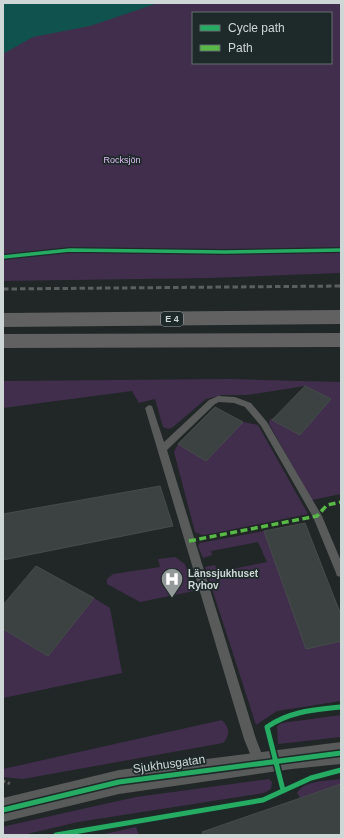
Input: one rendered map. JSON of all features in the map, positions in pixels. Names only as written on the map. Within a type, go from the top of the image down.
[{"type":"highway","name":"E 4","points":[[3,320],[341,317]]},
{"type":"highway","name":"E 4","points":[[3,341],[339,340]]},
{"type":"street","name":"Sjukhusgatan","points":[[3,810],[119,782],[259,762],[341,753]]},
{"type":"lane","points":[[161,450],[212,402],[218,399],[235,400],[248,405],[264,424],[317,516],[341,573]]},
{"type":"lane","points":[[148,408],[250,739],[259,762]]},
{"type":"green space","name":"Rocksjön","points":[[3,3],[341,3],[341,273],[210,278],[3,281]]},
{"type":"green space","points":[[229,379],[341,382],[341,494],[312,500],[269,424],[270,419],[274,418],[276,422],[300,435],[331,399],[305,386],[247,395],[223,395],[206,399],[169,429],[163,427],[155,399],[139,403],[132,391],[3,408],[3,381]]},
{"type":"green space","points":[[243,422],[258,425],[308,514],[202,535],[195,532],[174,452],[178,444],[206,460]]},
{"type":"green space","points":[[264,531],[306,647],[341,641],[341,701],[277,711],[256,725],[205,567],[215,565],[217,572],[267,562],[258,542],[211,551],[212,555],[203,558],[198,546],[200,543]]},
{"type":"green space","points":[[175,557],[185,564],[194,591],[140,602],[107,584],[107,579],[113,574],[160,567],[158,559]]},
{"type":"green space","points":[[94,598],[110,608],[122,673],[3,698],[3,629],[48,656]]},
{"type":"green space","points":[[341,715],[341,737],[278,744],[277,726],[282,723]]},
{"type":"green space","points":[[222,720],[228,728],[226,740],[223,743],[23,779],[3,777],[3,769]]},
{"type":"green space","points":[[269,779],[272,782],[271,789],[264,793],[78,822],[23,835],[3,835],[3,827],[6,826],[136,797]]},
{"type":"green space","points":[[341,779],[341,784],[300,798],[297,793],[300,789],[311,783]]},
{"type":"green space","points":[[136,827],[139,835],[100,835]]},
{"type":"water","points":[[3,3],[158,3],[90,26],[33,37],[3,54]]},
{"type":"building","points":[[305,386],[331,399],[300,435],[272,420]]},
{"type":"building","points":[[215,407],[243,422],[206,461],[178,444]]},
{"type":"building","points":[[160,486],[173,526],[3,560],[3,514]]},
{"type":"building","points":[[305,523],[341,615],[341,641],[306,649],[264,531]]},
{"type":"building","points":[[36,566],[94,598],[48,656],[3,629],[3,605]]},
{"type":"building","points":[[341,784],[341,835],[203,835],[202,832]]},
{"type":"railway","points":[[3,289],[341,286]]},
{"type":"marked path","points":[[189,541],[317,516],[327,505],[341,502]]},
{"type":"cycle path","points":[[3,257],[70,250],[225,252],[341,250]]},
{"type":"cycle path","points":[[283,790],[267,727],[280,718],[305,711],[341,707]]},
{"type":"cycle path","points":[[3,810],[119,782],[292,758],[341,753]]},
{"type":"cycle path","points":[[56,835],[263,800],[311,778],[341,770]]},
{"type":"place","name":"Länssjukhuset Ryhov","points":[[172,598]]}]
